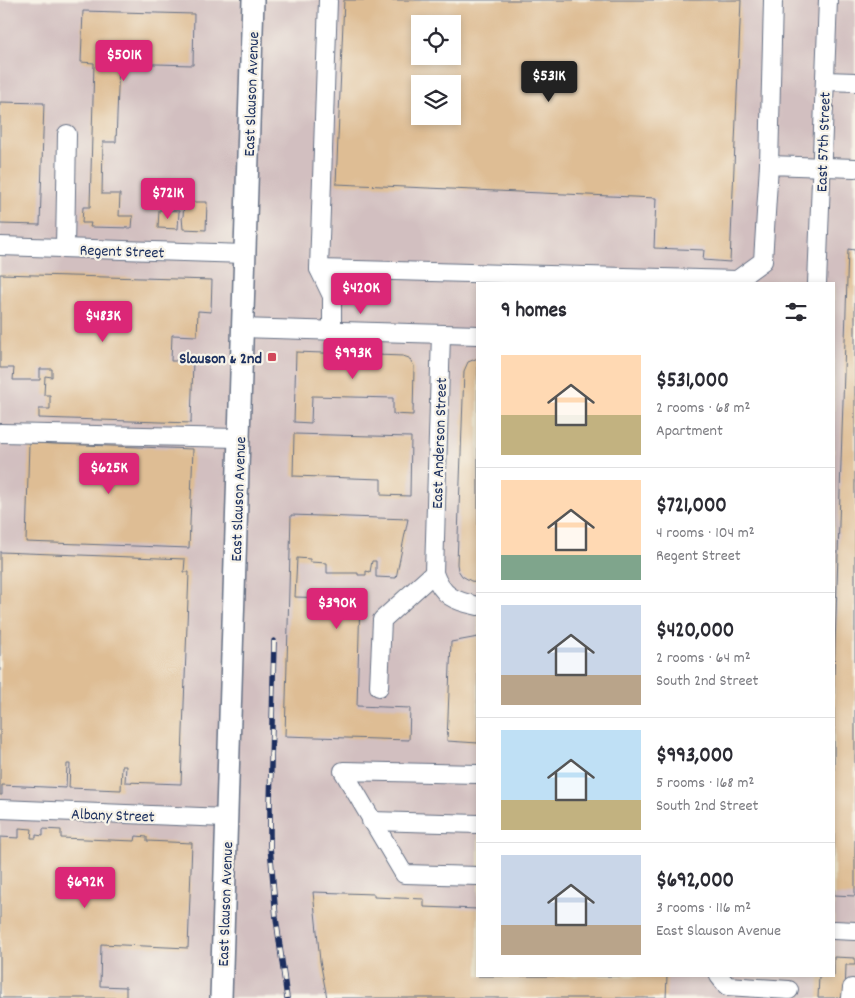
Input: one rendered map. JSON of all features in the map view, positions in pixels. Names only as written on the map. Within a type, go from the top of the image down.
[{"type":"main road","name":"East Slauson Avenue","points":[[221,998],[253,0]]},
{"type":"street","points":[[328,0],[319,269],[332,296],[332,331]]},
{"type":"street","points":[[319,269],[737,280],[763,261],[769,165],[773,0]]},
{"type":"street","name":"East 57th Street","points":[[817,282],[828,0]]},
{"type":"street","points":[[825,81],[855,82]]},
{"type":"street","points":[[65,248],[67,134]]},
{"type":"street","points":[[769,165],[855,168]]},
{"type":"street","name":"Regent Street","points":[[0,246],[245,254]]},
{"type":"street","points":[[243,328],[476,335]]},
{"type":"street","name":"East Anderson Street","points":[[434,573],[441,334]]},
{"type":"street","points":[[0,433],[239,438]]},
{"type":"street","points":[[379,688],[382,620],[434,573],[444,594],[476,605]]},
{"type":"street","points":[[476,774],[343,770],[371,821],[404,874],[476,876]]},
{"type":"street","name":"Albany Street","points":[[0,809],[226,818]]},
{"type":"street","points":[[371,821],[476,824]]},
{"type":"street","points":[[835,930],[855,931]]},
{"type":"street","points":[[720,977],[727,986],[752,993],[789,988]]},
{"type":"shaded area","points":[[0,0],[855,0],[855,998],[0,998]]},
{"type":"building","points":[[344,0],[741,0],[730,262],[703,260],[704,250],[654,248],[656,198],[336,184]]},
{"type":"building","points":[[83,11],[194,14],[193,65],[119,63],[116,142],[103,142],[102,194],[120,194],[119,216],[133,216],[132,228],[90,227],[91,223],[82,223],[83,207],[90,207],[94,63],[81,62]]},
{"type":"building","points":[[0,102],[44,103],[40,225],[0,224]]},
{"type":"building","points":[[184,202],[207,202],[206,230],[183,229]]},
{"type":"building","points":[[159,210],[179,211],[178,229],[158,228]]},
{"type":"building","points":[[848,249],[855,250],[855,896],[835,895],[835,646]]},
{"type":"building","points":[[0,274],[212,280],[211,312],[198,311],[197,336],[172,335],[171,361],[193,361],[191,423],[39,418],[39,409],[50,409],[50,395],[44,395],[45,376],[52,377],[52,369],[40,369],[40,380],[13,380],[14,368],[0,368]]},
{"type":"building","points":[[296,352],[403,356],[409,358],[414,366],[413,415],[393,414],[393,398],[312,396],[311,423],[294,422]]},
{"type":"building","points":[[476,359],[476,582],[462,576],[457,564],[464,371],[468,362]]},
{"type":"building","points":[[294,434],[411,437],[410,496],[381,495],[381,479],[293,476]]},
{"type":"building","points":[[29,443],[193,449],[189,548],[26,542]]},
{"type":"building","points":[[291,515],[408,519],[396,578],[376,577],[376,561],[372,561],[370,572],[366,571],[366,575],[358,575],[358,573],[327,573],[327,563],[310,562],[310,559],[297,558],[295,597],[360,599],[357,706],[410,708],[409,740],[285,736]]},
{"type":"building","points":[[0,552],[185,559],[184,572],[189,572],[181,784],[125,782],[126,766],[122,766],[121,790],[69,788],[70,764],[67,764],[66,788],[2,785],[2,795],[0,795]]},
{"type":"building","points":[[476,637],[476,743],[447,741],[451,642]]},
{"type":"building","points":[[19,828],[32,829],[31,838],[36,838],[36,835],[43,836],[43,829],[61,830],[61,838],[135,841],[136,836],[147,837],[147,841],[192,843],[188,948],[101,944],[100,986],[126,987],[126,998],[0,998],[0,837],[19,838]]},
{"type":"building","points":[[313,892],[374,894],[374,897],[424,899],[424,907],[476,909],[476,977],[667,977],[666,998],[327,998],[320,961]]},
{"type":"building","points":[[835,957],[855,958],[855,965],[846,965],[845,998],[818,998],[819,977],[835,977]]},
{"type":"railway","points":[[274,641],[270,846],[276,918],[287,998]]},
{"type":"place","name":"Slauson & 2nd","points":[[272,357]]}]
